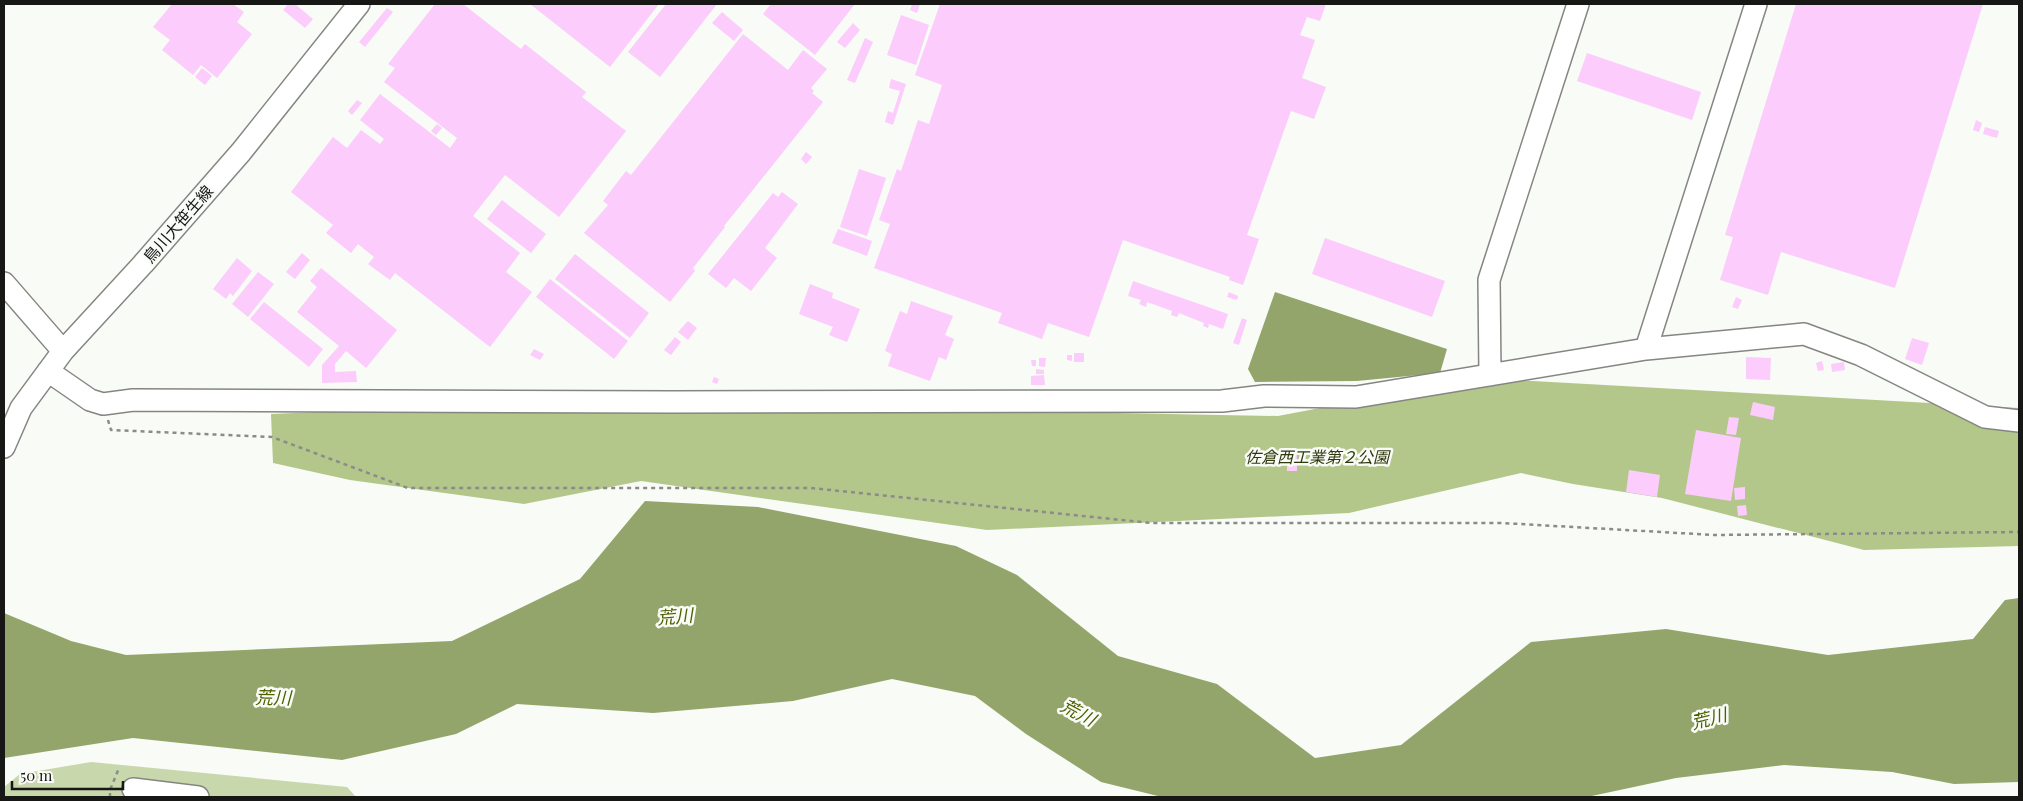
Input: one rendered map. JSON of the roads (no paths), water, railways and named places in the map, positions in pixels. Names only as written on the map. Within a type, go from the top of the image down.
[{"type":"street","name":"鳥川大笹生線","points":[[5,443],[12,409],[241,152],[359,4]]},
{"type":"street","points":[[1490,375],[1489,280],[1578,4]]},
{"type":"street","points":[[1646,349],[1756,4]]},
{"type":"street","points":[[4,283],[63,351]]},
{"type":"street","points":[[48,370],[90,400],[103,404],[133,400],[672,402],[1222,401],[1264,396],[1356,397],[1646,349],[1804,334],[1861,355],[1985,417],[2019,421]]},
{"type":"street","points":[[133,789],[198,797]]},
{"type":"water","points":[[1275,292],[1447,349],[1440,373],[1357,381],[1255,382],[1248,369]]},
{"type":"water","name":"荒川","points":[[645,501],[758,507],[956,546],[1017,575],[1118,656],[1217,684],[1315,758],[1401,745],[1531,642],[1666,629],[1828,655],[1973,639],[2005,600],[2019,598],[2019,782],[1954,784],[1892,772],[1784,765],[1676,778],[1587,797],[1162,797],[1101,782],[1026,734],[975,696],[892,679],[793,701],[653,713],[517,704],[456,734],[342,760],[133,738],[4,758],[4,613],[71,641],[126,655],[452,641],[580,579]]},
{"type":"park label","name":"佐倉西工業第２公園","points":[[1317,457]]}]
